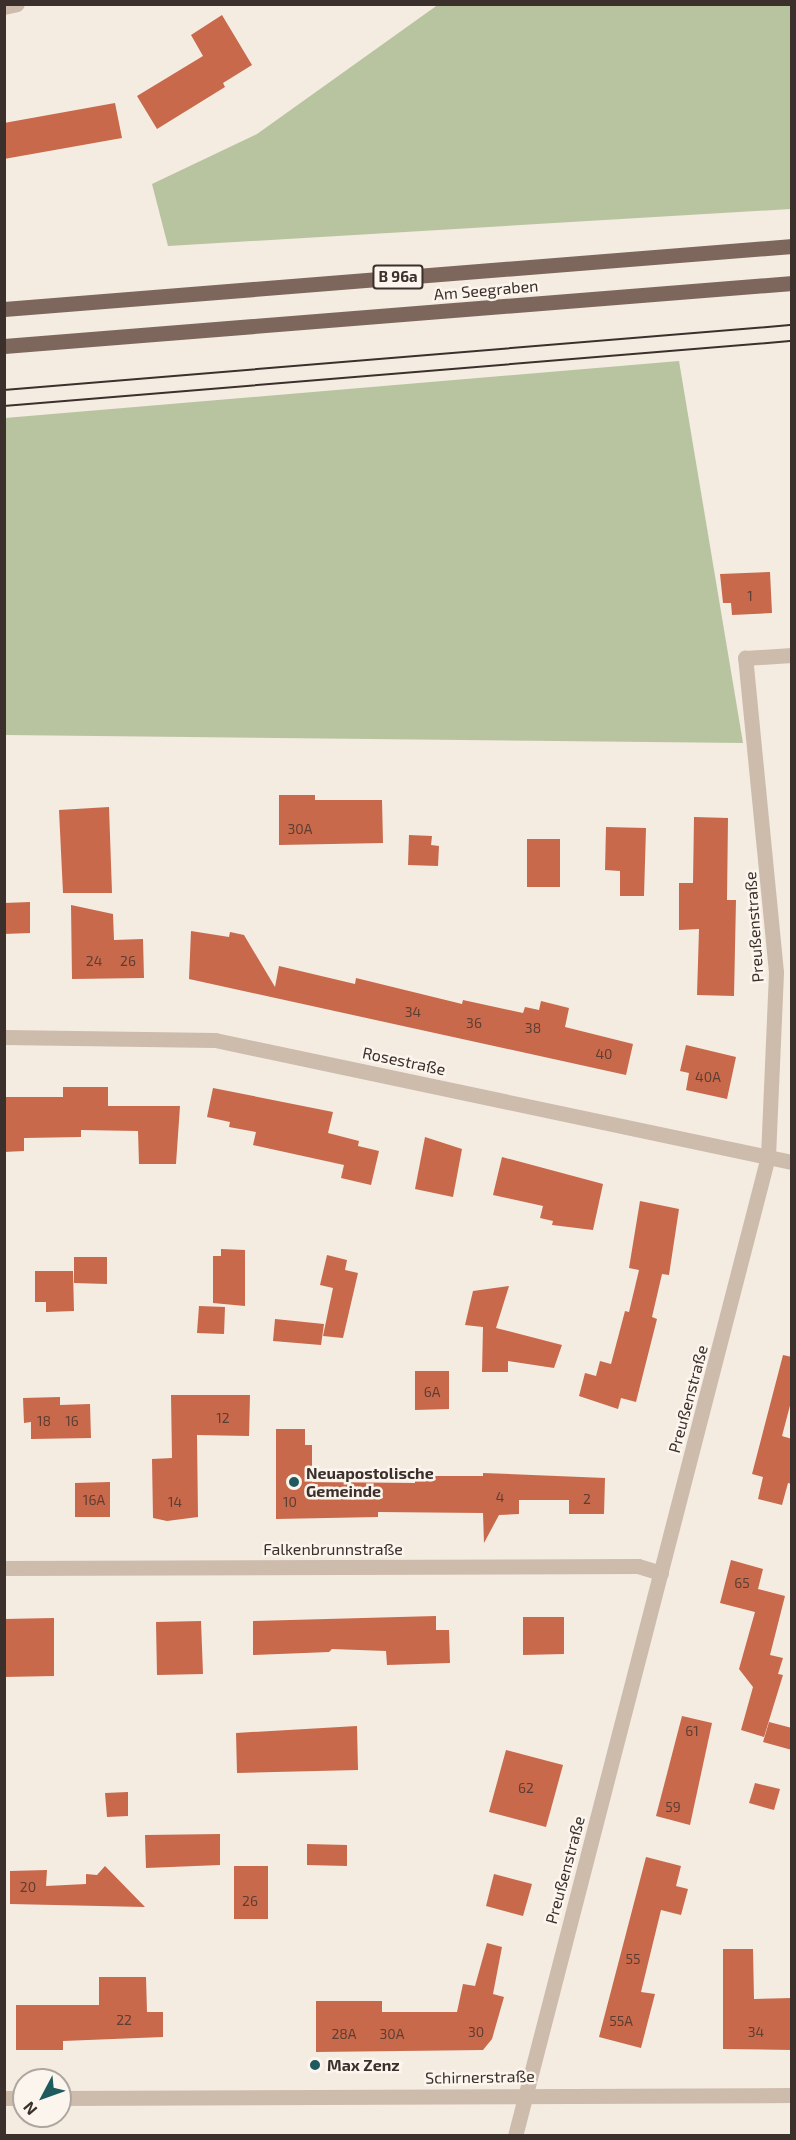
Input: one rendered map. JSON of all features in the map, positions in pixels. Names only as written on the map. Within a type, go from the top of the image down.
[{"type":"main road","name":"Am Seegraben","points":[[4,309],[792,246]]},
{"type":"main road","name":"Am Seegraben","points":[[4,346],[792,283]]},
{"type":"street","points":[[4,8],[17,4]]},
{"type":"street","name":"Preußenstraße","points":[[515,2136],[768,1156],[776,972],[745,658],[792,655]]},
{"type":"street","name":"Rosestraße","points":[[4,1037],[214,1040],[792,1162]]},
{"type":"street","name":"Falkenbrunnstraße","points":[[4,1568],[638,1566],[661,1572]]},
{"type":"street","name":"Schirnerstraße","points":[[72,2098],[792,2095]]},
{"type":"green space","points":[[439,4],[791,5],[791,209],[168,246],[152,184],[257,134]]},
{"type":"green space","points":[[679,361],[743,743],[5,735],[5,418]]},
{"type":"building","points":[[222,15],[252,65],[223,83],[225,87],[157,129],[137,96],[203,56],[191,35]]},
{"type":"building","points":[[115,103],[122,138],[4,159],[4,123]]},
{"type":"building","points":[[770,572],[772,613],[732,615],[731,603],[723,603],[720,574]]},
{"type":"building","points":[[279,795],[315,795],[315,800],[382,800],[383,843],[279,845]]},
{"type":"building","points":[[109,807],[112,893],[63,893],[59,810]]},
{"type":"building","points":[[694,817],[728,818],[727,900],[736,900],[734,996],[697,995],[699,929],[679,930],[679,883],[693,883]]},
{"type":"building","points":[[606,827],[646,828],[644,896],[620,896],[620,871],[605,870]]},
{"type":"building","points":[[409,835],[432,836],[431,845],[439,846],[438,866],[408,865]]},
{"type":"building","points":[[527,839],[560,839],[560,887],[527,887]]},
{"type":"building","points":[[30,902],[30,933],[4,934],[4,903]]},
{"type":"building","points":[[71,905],[113,914],[114,940],[143,939],[144,978],[72,979]]},
{"type":"building","points":[[191,931],[229,937],[230,932],[244,935],[275,987],[279,966],[355,984],[356,978],[462,1004],[463,1000],[523,1013],[525,1007],[539,1010],[541,1001],[569,1008],[565,1027],[633,1044],[626,1075],[189,979]]},
{"type":"building","points":[[686,1045],[736,1057],[727,1099],[686,1090],[689,1073],[680,1071]]},
{"type":"building","points":[[63,1087],[108,1087],[108,1106],[180,1106],[176,1164],[139,1164],[138,1131],[81,1130],[81,1137],[24,1138],[24,1151],[4,1152],[4,1097],[63,1097]]},
{"type":"building","points":[[213,1088],[333,1112],[328,1133],[359,1141],[358,1146],[379,1151],[371,1185],[341,1178],[344,1165],[253,1145],[256,1132],[229,1127],[230,1122],[207,1117]]},
{"type":"building","points":[[425,1137],[462,1149],[453,1197],[415,1189]]},
{"type":"building","points":[[502,1157],[603,1184],[593,1230],[552,1225],[553,1221],[540,1218],[543,1206],[493,1195]]},
{"type":"building","points":[[640,1201],[679,1209],[669,1275],[662,1274],[652,1317],[657,1319],[636,1402],[621,1398],[618,1409],[579,1396],[585,1373],[596,1376],[600,1361],[611,1364],[625,1311],[629,1312],[639,1270],[629,1268]]},
{"type":"building","points":[[221,1249],[245,1250],[245,1306],[213,1303],[213,1256],[221,1256]]},
{"type":"building","points":[[327,1255],[347,1260],[345,1270],[358,1273],[343,1338],[323,1336],[333,1288],[320,1285]]},
{"type":"building","points":[[74,1257],[107,1257],[107,1284],[74,1283]]},
{"type":"building","points":[[35,1271],[73,1271],[74,1311],[46,1312],[46,1302],[35,1302]]},
{"type":"building","points":[[509,1286],[496,1328],[562,1345],[554,1368],[508,1361],[508,1372],[482,1372],[483,1327],[465,1325],[473,1291]]},
{"type":"building","points":[[199,1306],[225,1307],[224,1334],[197,1333]]},
{"type":"building","points":[[275,1319],[324,1324],[321,1345],[273,1341]]},
{"type":"building","points":[[783,1355],[792,1357],[792,1398],[782,1436],[792,1439],[792,1484],[788,1483],[782,1505],[758,1499],[763,1477],[752,1474]]},
{"type":"building","points":[[415,1371],[449,1371],[449,1409],[415,1410]]},
{"type":"building","points":[[171,1395],[250,1395],[249,1436],[197,1435],[198,1517],[167,1521],[153,1518],[152,1459],[172,1458]]},
{"type":"building","points":[[60,1397],[60,1405],[90,1404],[91,1438],[31,1439],[31,1422],[24,1423],[23,1398]]},
{"type":"building","points":[[276,1429],[305,1429],[305,1445],[312,1445],[312,1482],[415,1483],[415,1476],[483,1476],[483,1473],[605,1478],[604,1514],[569,1514],[569,1500],[519,1500],[519,1514],[499,1515],[484,1543],[483,1513],[378,1512],[378,1517],[276,1519]]},
{"type":"building","points":[[110,1482],[110,1517],[75,1517],[75,1483]]},
{"type":"building","points":[[731,1560],[763,1569],[758,1589],[785,1596],[770,1655],[783,1658],[778,1674],[783,1675],[764,1737],[741,1730],[753,1687],[739,1669],[755,1612],[720,1603]]},
{"type":"building","points":[[436,1616],[436,1630],[449,1630],[450,1663],[387,1665],[386,1651],[332,1649],[329,1652],[253,1655],[253,1621]]},
{"type":"building","points":[[523,1617],[564,1617],[564,1654],[523,1655]]},
{"type":"building","points":[[54,1618],[54,1676],[4,1677],[4,1619]]},
{"type":"building","points":[[201,1621],[203,1674],[157,1675],[156,1622]]},
{"type":"building","points":[[682,1716],[712,1723],[690,1825],[656,1816]]},
{"type":"building","points":[[769,1722],[792,1728],[792,1750],[763,1742]]},
{"type":"building","points":[[357,1726],[358,1770],[237,1773],[236,1733]]},
{"type":"building","points":[[506,1750],[563,1765],[546,1827],[489,1812]]},
{"type":"building","points":[[755,1783],[780,1789],[774,1810],[749,1803]]},
{"type":"building","points":[[128,1792],[128,1816],[107,1817],[105,1793]]},
{"type":"building","points":[[220,1834],[220,1865],[146,1868],[145,1835]]},
{"type":"building","points":[[307,1844],[347,1845],[347,1866],[307,1865]]},
{"type":"building","points":[[646,1857],[681,1866],[676,1886],[688,1889],[681,1915],[661,1910],[641,1992],[655,1994],[641,2048],[599,2037]]},
{"type":"building","points":[[105,1866],[145,1907],[10,1904],[10,1871],[47,1870],[46,1886],[86,1884],[86,1874],[97,1875]]},
{"type":"building","points":[[234,1866],[268,1866],[268,1919],[234,1919]]},
{"type":"building","points":[[494,1874],[532,1884],[523,1916],[486,1906]]},
{"type":"building","points":[[487,1943],[502,1947],[493,1994],[504,1997],[492,2039],[483,2050],[316,2052],[316,2001],[382,2001],[382,2012],[457,2012],[463,1984],[475,1986]]},
{"type":"building","points":[[723,1949],[753,1949],[754,1999],[792,1998],[792,2050],[723,2049]]},
{"type":"building","points":[[99,1977],[146,1977],[147,2012],[163,2012],[163,2037],[63,2041],[63,2050],[16,2050],[16,2005],[99,2005]]},
{"type":"tram line","points":[[4,390],[792,325]]},
{"type":"tram line","points":[[4,406],[792,341]]},
{"type":"place","name":"Neuapostolische Gemeinde","points":[[294,1482]]},
{"type":"place","name":"Max Zenz","points":[[315,2065]]}]
